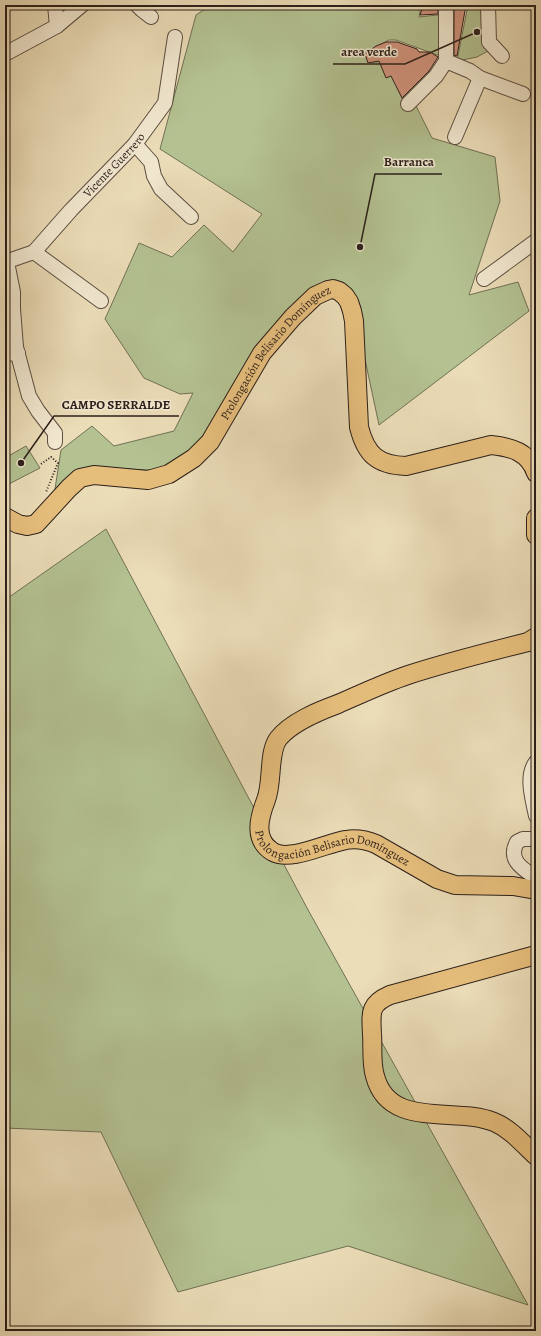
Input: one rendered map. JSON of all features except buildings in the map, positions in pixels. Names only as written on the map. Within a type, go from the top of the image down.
[{"type":"main road","name":"Prolongación Belisario Domínguez","points":[[5,517],[18,524],[27,526],[36,524],[80,478],[94,475],[148,480],[169,474],[194,458],[210,442],[262,353],[293,317],[315,296],[333,289],[339,291],[345,296],[352,311],[354,321],[359,427],[362,439],[368,450],[375,457],[392,465],[406,466],[491,445],[504,446],[518,451],[530,460],[536,473]]},
{"type":"main road","points":[[536,518],[536,535]]},
{"type":"main road","name":"Prolongación Belisario Domínguez","points":[[536,637],[528,642],[459,659],[407,676],[366,691],[296,724],[278,739],[275,745],[270,786],[261,812],[259,829],[260,836],[267,847],[280,854],[296,854],[346,840],[365,840],[376,844],[446,883],[513,886],[536,890]]},
{"type":"main road","points":[[536,955],[390,994],[377,1001],[371,1018],[374,1075],[384,1096],[393,1104],[403,1109],[415,1112],[481,1118],[493,1122],[511,1132],[536,1156]]},
{"type":"street","points":[[54,5],[57,26]]},
{"type":"street","points":[[5,54],[57,26],[82,5]]},
{"type":"street","points":[[137,5],[151,16]]},
{"type":"street","points":[[408,104],[436,76],[446,61],[446,5]]},
{"type":"street","points":[[488,5],[489,42],[502,56]]},
{"type":"street","name":"Vicente Guerrero","points":[[55,442],[54,432],[29,396],[11,354],[13,292],[6,262],[34,252],[70,210],[135,144],[165,103],[175,37]]},
{"type":"street","points":[[446,61],[470,71],[480,78],[524,94]]},
{"type":"street","points":[[455,137],[480,78]]},
{"type":"street","points":[[135,144],[151,162],[154,176],[161,190],[191,217]]},
{"type":"street","points":[[484,279],[536,241]]},
{"type":"street","points":[[34,252],[100,301]]},
{"type":"street","points":[[536,762],[531,772],[530,780],[536,816]]},
{"type":"street","points":[[536,839],[523,839],[517,842],[515,844],[514,855],[518,865],[536,878]]},
{"type":"path","points":[[41,464],[51,457],[58,463],[45,495]]},
{"type":"green space","points":[[211,5],[421,5],[419,17],[446,14],[443,57],[396,40],[389,40],[367,52],[372,62],[384,62],[393,77],[405,104],[416,106],[432,138],[495,157],[500,201],[469,295],[518,282],[529,311],[379,425],[351,294],[327,282],[311,287],[266,342],[243,374],[199,442],[176,464],[163,469],[145,470],[88,467],[55,489],[61,450],[92,426],[114,446],[174,431],[193,393],[180,394],[144,378],[105,319],[139,243],[172,257],[204,225],[233,252],[262,214],[160,149],[196,15]]},
{"type":"green space","points":[[468,5],[491,5],[488,51],[477,57],[457,61]]},
{"type":"green space","points":[[26,446],[40,468],[5,486],[5,458]]},
{"type":"green space","points":[[106,529],[307,908],[528,1305],[348,1246],[178,1292],[101,1132],[5,1128],[5,600]]},
{"type":"place","name":"area verde","points":[[477,32]]},
{"type":"place","name":"Barranca","points":[[360,247]]},
{"type":"place","name":"CAMPO SERRALDE","points":[[21,463]]}]
